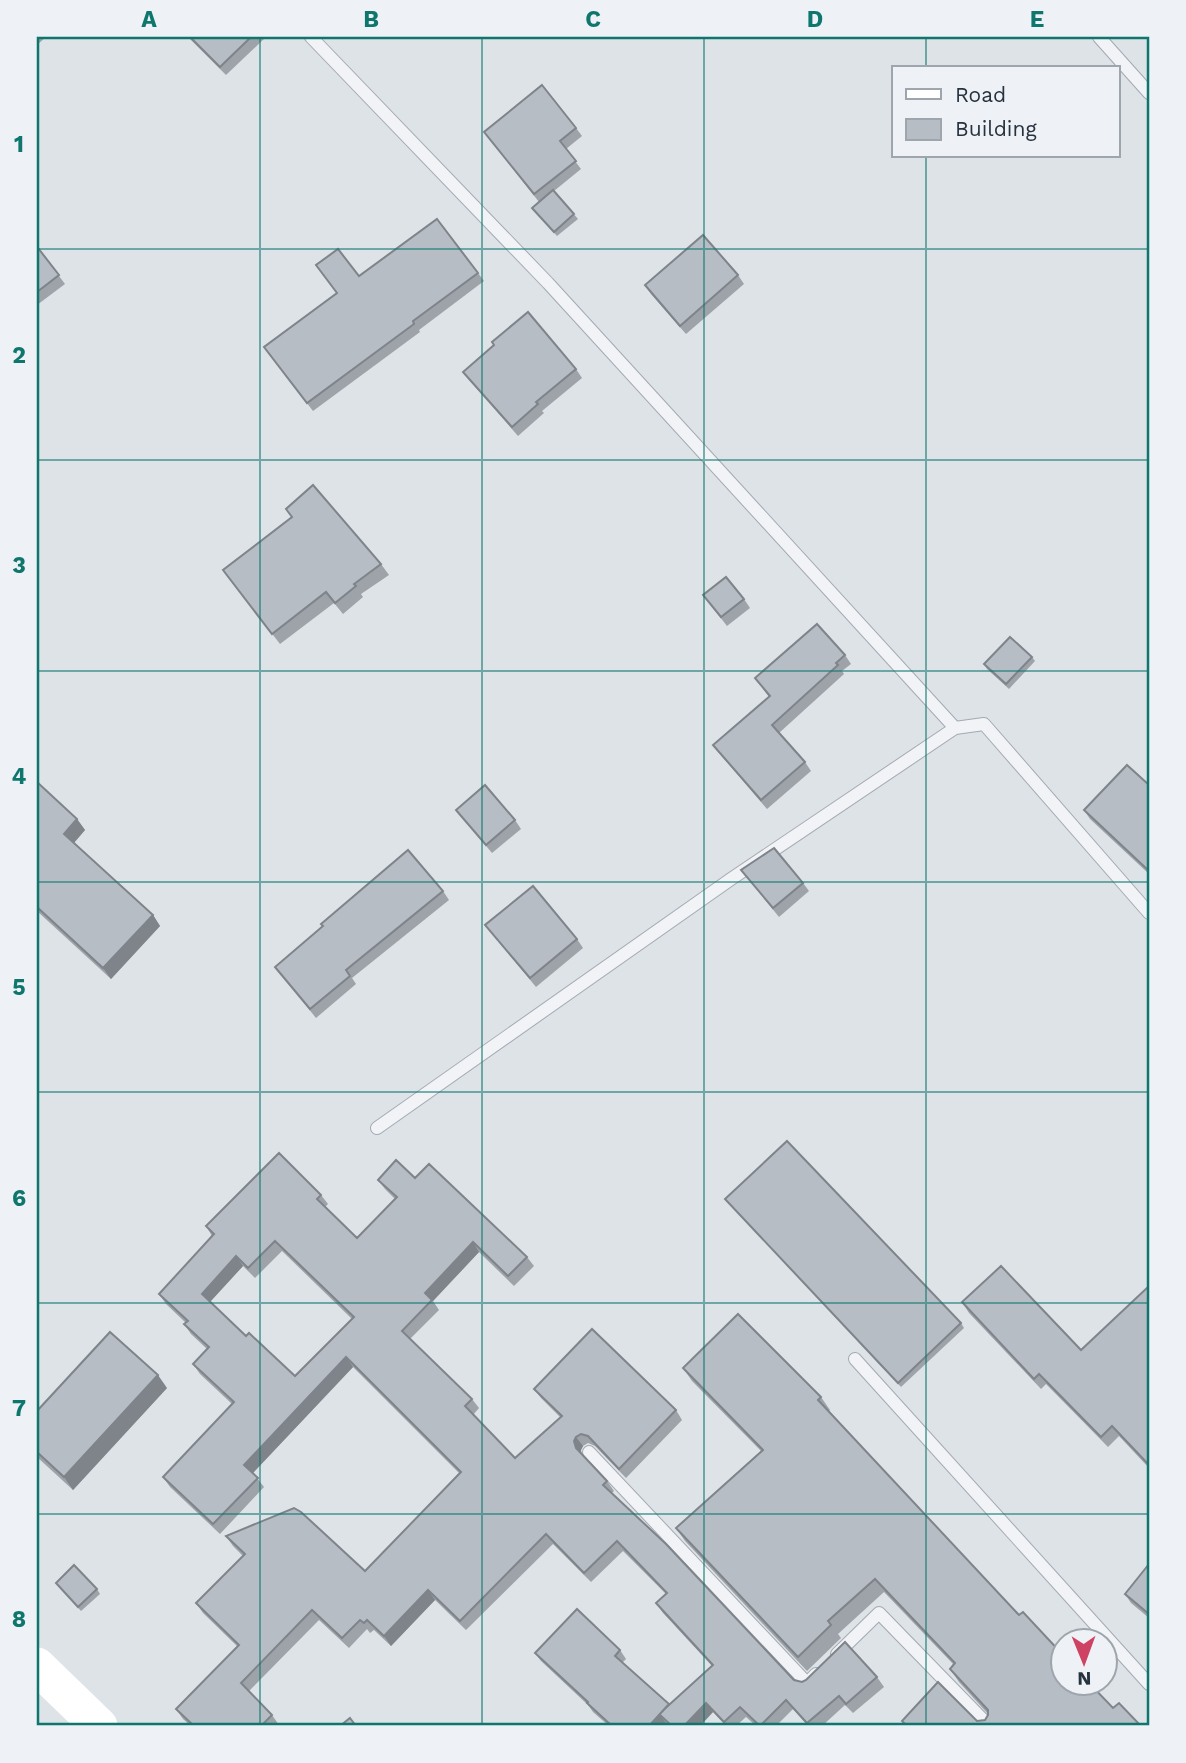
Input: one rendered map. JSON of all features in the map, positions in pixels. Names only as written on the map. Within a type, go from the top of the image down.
[{"type":"main road","points":[[37,1666],[99,1726]]},
{"type":"lane","points":[[312,37],[548,283],[955,728]]},
{"type":"lane","points":[[1099,37],[1149,93]]},
{"type":"lane","points":[[377,1128],[731,879],[955,728],[985,724],[1149,913]]},
{"type":"lane","points":[[855,1359],[1149,1684]]},
{"type":"lane","points":[[589,1452],[807,1682],[879,1613],[989,1726]]},
{"type":"building","points":[[190,37],[251,37],[220,67]]},
{"type":"building","points":[[542,85],[576,128],[560,141],[576,161],[534,194],[484,132]]},
{"type":"building","points":[[553,190],[574,214],[554,232],[532,208]]},
{"type":"building","points":[[437,219],[478,273],[307,403],[264,347],[337,293],[316,265],[338,249],[359,276]]},
{"type":"building","points":[[703,235],[738,275],[680,326],[645,285]]},
{"type":"building","points":[[37,248],[59,275],[37,292]]},
{"type":"building","points":[[528,312],[576,369],[536,402],[538,404],[512,427],[463,372],[494,345],[492,342]]},
{"type":"building","points":[[313,485],[381,564],[354,584],[356,586],[335,603],[326,592],[272,634],[223,570],[292,517],[286,509]]},
{"type":"building","points":[[726,577],[744,599],[721,617],[703,595]]},
{"type":"building","points":[[817,624],[845,655],[836,663],[838,665],[772,725],[805,762],[761,800],[713,745],[770,696],[755,678]]},
{"type":"building","points":[[1010,637],[1032,657],[1006,684],[984,664]]},
{"type":"building","points":[[1127,765],[1149,785],[1149,871],[1084,810]]},
{"type":"building","points":[[37,782],[77,819],[64,834],[153,915],[103,968],[37,907]]},
{"type":"building","points":[[485,785],[515,820],[486,845],[456,810]]},
{"type":"building","points":[[774,848],[803,883],[773,908],[741,870]]},
{"type":"building","points":[[408,850],[443,891],[346,970],[350,976],[310,1009],[275,967]]},
{"type":"building","points":[[533,886],[577,939],[530,978],[485,925]]},
{"type":"building","points":[[787,1141],[961,1323],[898,1383],[725,1199]]},
{"type":"building","points":[[279,1153],[321,1195],[317,1199],[357,1238],[397,1197],[378,1180],[396,1160],[415,1178],[429,1164],[527,1257],[508,1276],[473,1242],[425,1293],[432,1300],[402,1331],[472,1399],[465,1406],[515,1458],[562,1416],[534,1389],[592,1329],[676,1410],[619,1469],[588,1436],[581,1434],[576,1437],[576,1448],[607,1481],[603,1485],[666,1544],[794,1680],[806,1680],[845,1642],[877,1677],[846,1704],[839,1696],[807,1723],[786,1700],[760,1726],[740,1707],[724,1722],[706,1703],[684,1726],[672,1726],[659,1714],[713,1665],[656,1603],[667,1593],[617,1541],[584,1573],[546,1534],[460,1621],[428,1590],[384,1636],[367,1620],[364,1623],[360,1620],[342,1638],[312,1610],[241,1683],[272,1715],[261,1726],[194,1726],[176,1709],[239,1645],[196,1603],[245,1554],[226,1536],[294,1508],[365,1571],[461,1472],[346,1357],[244,1465],[258,1478],[213,1524],[163,1477],[234,1402],[193,1364],[209,1347],[184,1324],[188,1321],[159,1294],[214,1234],[206,1226]],"holes":[[[275,1241],[354,1317],[295,1376],[249,1333],[246,1336],[202,1294],[236,1256],[248,1268]]]},
{"type":"building","points":[[1001,1266],[1081,1350],[1149,1286],[1149,1465],[1112,1426],[1101,1437],[1039,1374],[1034,1379],[962,1302]]},
{"type":"building","points":[[738,1314],[821,1397],[818,1400],[1019,1615],[1023,1612],[1050,1641],[1050,1696],[1101,1696],[1113,1708],[1119,1703],[1141,1726],[907,1726],[902,1721],[938,1682],[977,1721],[985,1720],[988,1710],[950,1669],[955,1663],[875,1579],[828,1621],[831,1625],[798,1657],[676,1528],[763,1450],[683,1368]]},
{"type":"building","points":[[110,1332],[158,1375],[64,1477],[37,1452],[37,1411]]},
{"type":"building","points":[[1149,1564],[1149,1614],[1125,1594]]},
{"type":"building","points":[[74,1565],[97,1589],[78,1607],[56,1583]]},
{"type":"building","points":[[577,1609],[620,1650],[615,1656],[669,1704],[649,1726],[612,1726],[535,1653]]},
{"type":"building","points":[[350,1718],[356,1726],[340,1726]]}]
